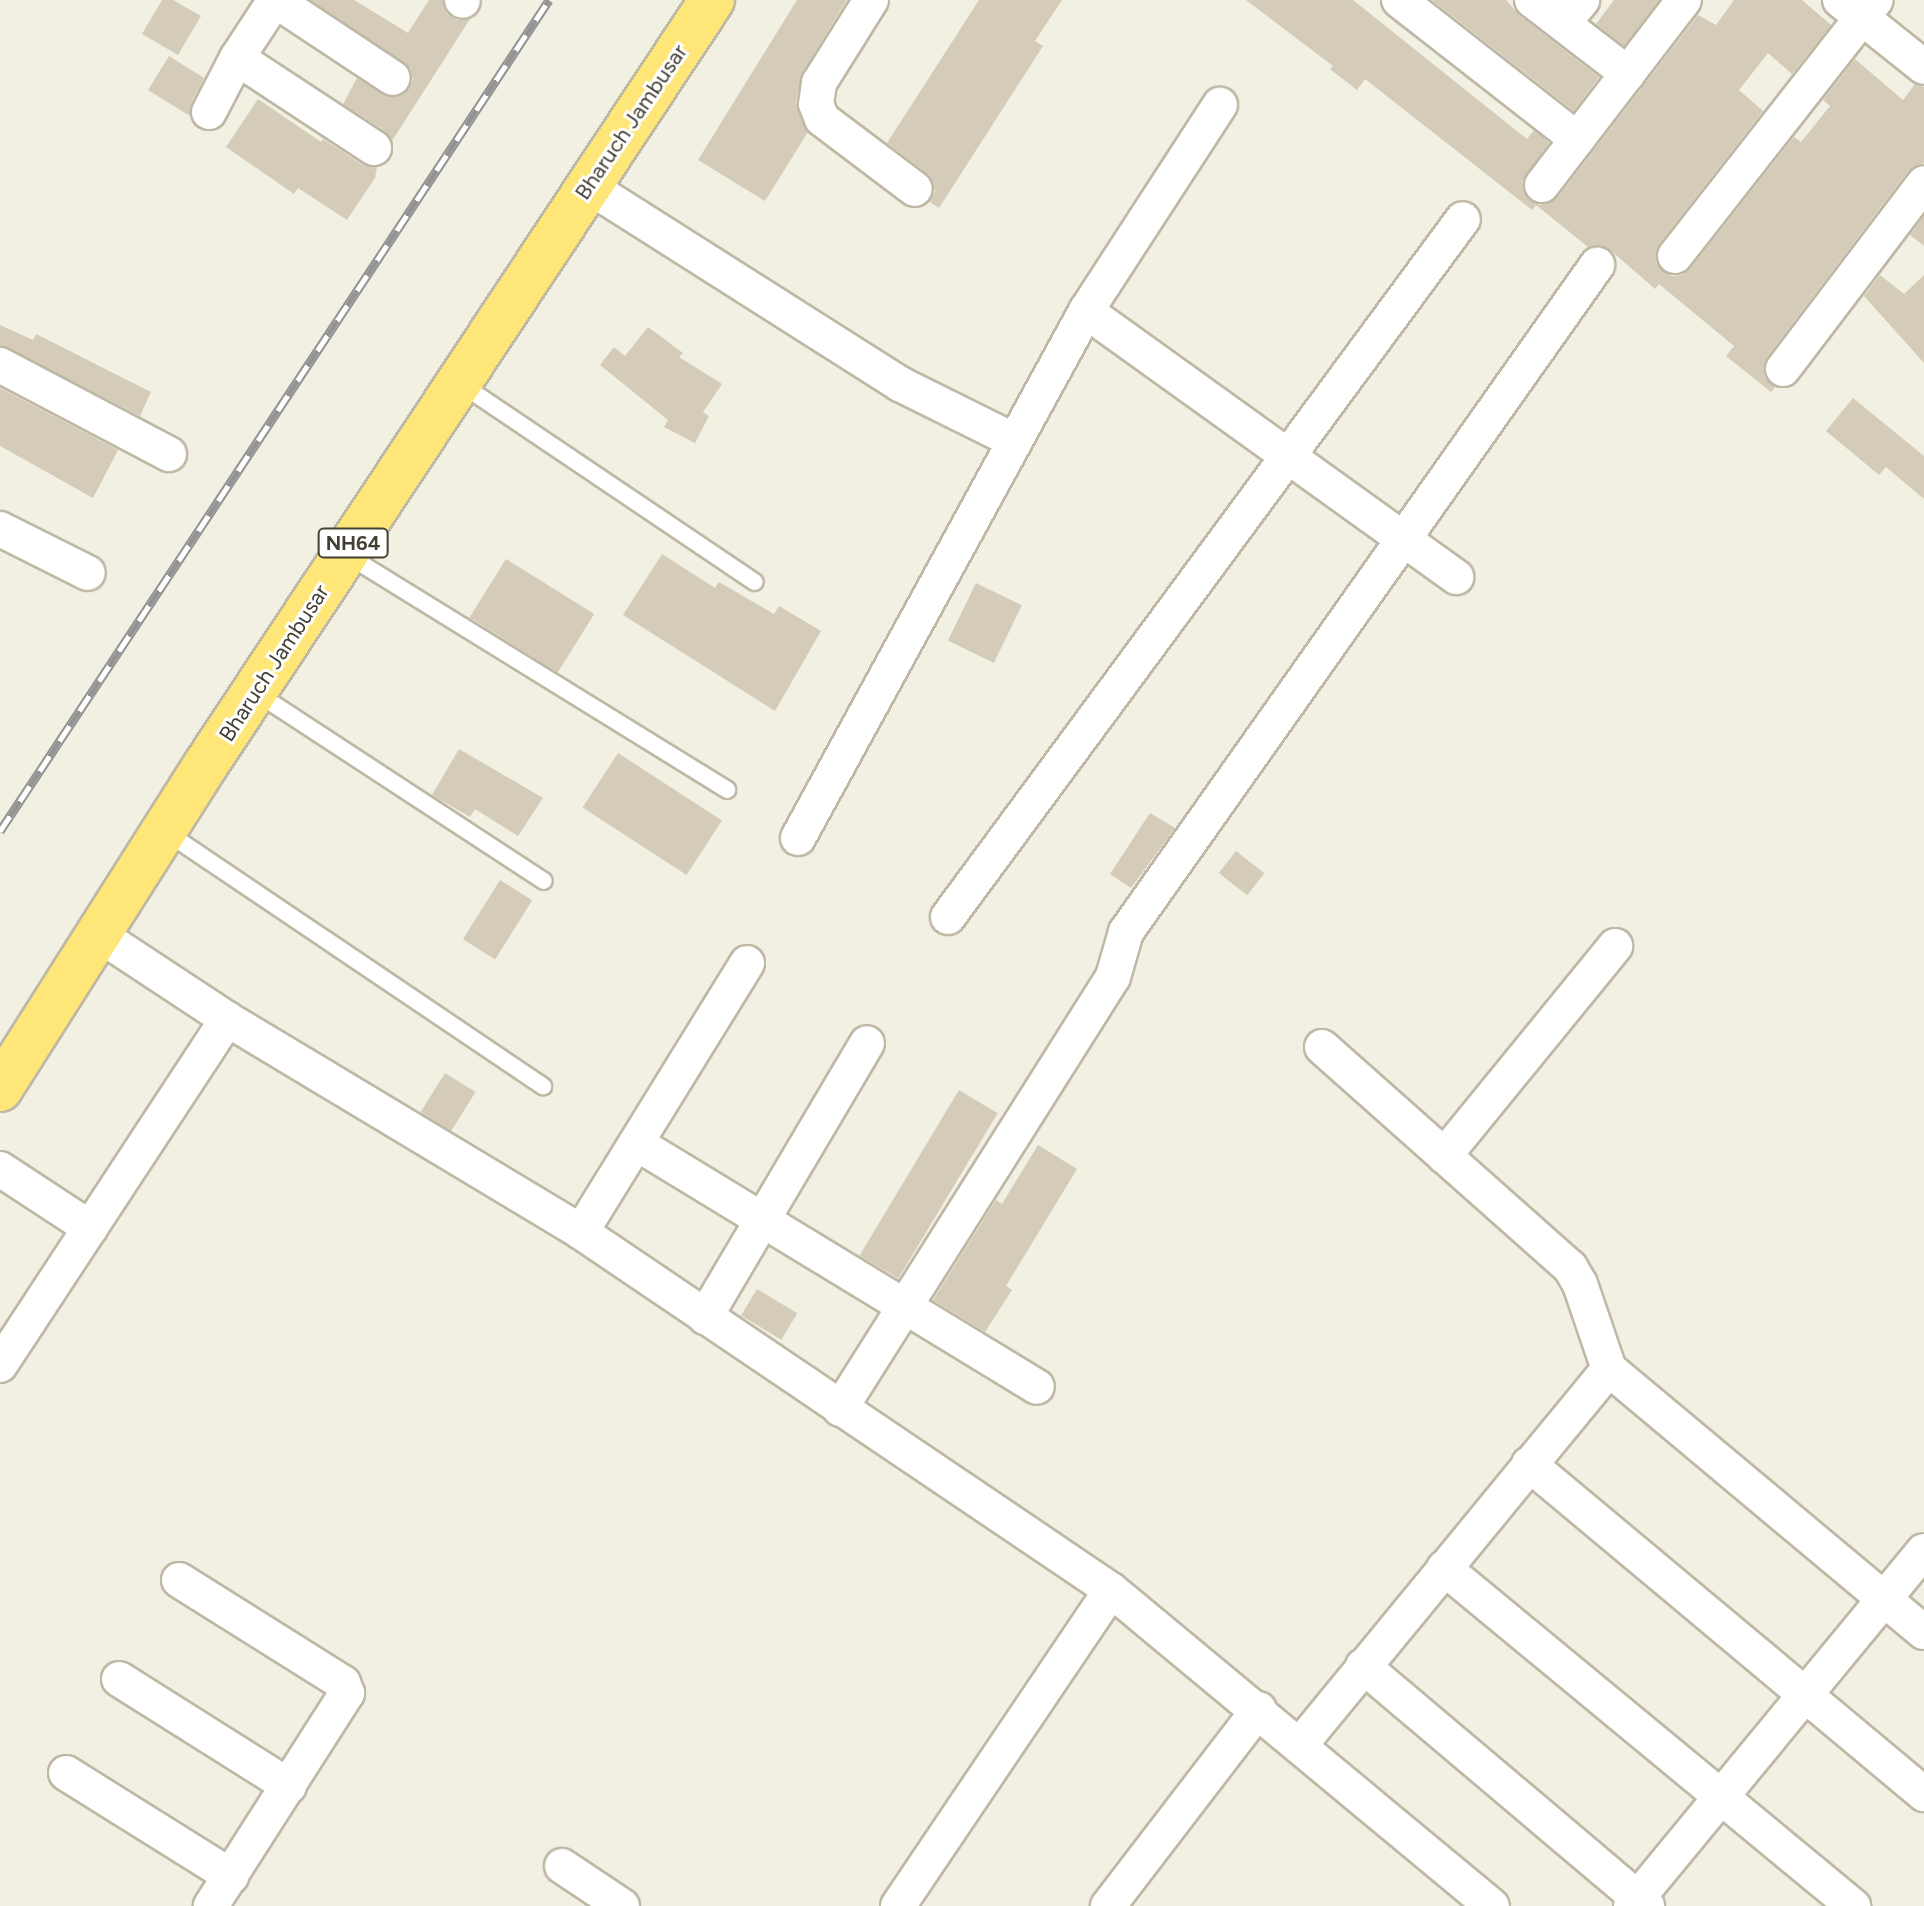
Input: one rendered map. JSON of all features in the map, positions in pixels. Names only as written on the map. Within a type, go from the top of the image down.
[{"type":"highway","name":"Bharuch Jambusar","points":[[0,1089],[345,554],[712,0]]},
{"type":"street","points":[[209,112],[237,58],[275,0],[393,78]]},
{"type":"street","points":[[871,0],[819,83],[816,104],[822,119],[915,189]]},
{"type":"street","points":[[1399,0],[1577,139]]},
{"type":"street","points":[[1532,0],[1572,12],[1628,74]]},
{"type":"street","points":[[1542,185],[1684,0]]},
{"type":"street","points":[[1675,256],[1859,6],[1924,67]]},
{"type":"street","points":[[237,58],[374,148]]},
{"type":"street","points":[[798,838],[1086,311],[1220,105]]},
{"type":"street","points":[[1783,369],[1924,183]]},
{"type":"street","points":[[588,186],[900,384],[1015,441]]},
{"type":"street","points":[[948,917],[1463,219]]},
{"type":"street","points":[[840,1409],[901,1307],[1113,977],[1126,932],[1597,265]]},
{"type":"street","points":[[1086,311],[1456,577]]},
{"type":"street","points":[[0,365],[169,454]]},
{"type":"street","points":[[0,529],[88,573]]},
{"type":"street","points":[[98,934],[227,1019],[581,1232],[1111,1590],[1259,1709],[1492,1906]]},
{"type":"street","points":[[1444,1156],[1615,946]]},
{"type":"street","points":[[581,1232],[747,963]]},
{"type":"street","points":[[0,1365],[227,1019]]},
{"type":"street","points":[[705,1317],[867,1043]]},
{"type":"street","points":[[1322,1047],[1570,1267],[1580,1284],[1609,1369],[1924,1632]]},
{"type":"street","points":[[636,1143],[1037,1387]]},
{"type":"street","points":[[0,1169],[90,1228]]},
{"type":"street","points":[[1300,1745],[1609,1369]]},
{"type":"street","points":[[1529,1464],[1924,1794]]},
{"type":"street","points":[[1363,1666],[1638,1903],[1720,1798],[1924,1551]]},
{"type":"street","points":[[1444,1568],[1853,1906]]},
{"type":"street","points":[[179,1580],[343,1683],[347,1693],[343,1704],[211,1906]]},
{"type":"street","points":[[898,1906],[1111,1590]]},
{"type":"street","points":[[119,1679],[289,1786]]},
{"type":"street","points":[[1108,1906],[1259,1709]]},
{"type":"street","points":[[66,1773],[231,1876]]},
{"type":"street","points":[[562,1866],[622,1906]]},
{"type":"lane","points":[[459,382],[754,582]]},
{"type":"lane","points":[[345,554],[727,790]]},
{"type":"lane","points":[[255,692],[544,881]]},
{"type":"lane","points":[[164,831],[543,1086]]},
{"type":"building","points":[[162,0],[173,0],[201,16],[178,55],[142,34]]},
{"type":"building","points":[[311,0],[354,0],[408,33],[429,0],[443,0],[447,14],[457,20],[470,19],[392,141],[385,131],[343,104],[357,78],[383,95],[403,95],[413,80],[410,68]]},
{"type":"building","points":[[797,0],[847,0],[802,73],[796,102],[808,132],[765,201],[698,160]]},
{"type":"building","points":[[979,0],[1062,0],[1035,41],[1043,46],[939,208],[930,202],[935,191],[928,174],[887,143]]},
{"type":"building","points":[[1246,0],[1353,0],[1527,139],[1534,130],[1549,143],[1522,182],[1529,200],[1540,205],[1558,197],[1698,15],[1716,25],[1734,0],[1802,0],[1831,25],[1792,74],[1768,53],[1739,90],[1763,111],[1659,244],[1656,263],[1671,276],[1682,275],[1691,268],[1794,137],[1801,142],[1830,106],[1823,100],[1855,59],[1903,100],[1915,84],[1924,87],[1924,163],[1908,171],[1767,357],[1764,376],[1775,387],[1771,392],[1726,356],[1734,346],[1659,284],[1655,289],[1608,248],[1588,247],[1536,205],[1532,210],[1365,79],[1357,90],[1330,69],[1333,66]]},
{"type":"building","points":[[1432,0],[1506,0],[1520,16],[1599,77],[1574,111]]},
{"type":"building","points":[[1614,0],[1659,0],[1624,46],[1596,24]]},
{"type":"building","points":[[169,56],[204,78],[191,103],[190,116],[148,90]]},
{"type":"building","points":[[258,99],[321,142],[323,139],[363,165],[377,167],[375,178],[347,220],[298,188],[294,194],[226,147]]},
{"type":"building","points":[[1924,216],[1924,246],[1910,235]]},
{"type":"building","points":[[1880,275],[1904,294],[1924,275],[1924,363],[1864,296]]},
{"type":"building","points":[[0,325],[33,340],[36,334],[151,392],[140,416],[0,345]]},
{"type":"building","points":[[648,327],[683,353],[679,357],[722,384],[703,412],[709,416],[695,443],[664,427],[668,420],[600,365],[614,347],[625,356]]},
{"type":"building","points":[[0,388],[118,450],[93,498],[0,446]]},
{"type":"building","points":[[1853,398],[1924,456],[1924,499],[1886,467],[1879,475],[1826,431]]},
{"type":"building","points":[[662,554],[715,588],[719,582],[774,614],[779,606],[821,631],[775,711],[623,615]]},
{"type":"building","points":[[506,559],[594,614],[558,673],[469,618]]},
{"type":"building","points":[[976,583],[1022,605],[994,663],[948,641]]},
{"type":"building","points":[[459,749],[543,798],[518,836],[475,809],[470,817],[432,795]]},
{"type":"building","points":[[618,753],[722,821],[687,875],[583,808]]},
{"type":"building","points":[[1150,813],[1175,828],[1131,888],[1110,874]]},
{"type":"building","points":[[1236,851],[1264,873],[1247,895],[1219,873]]},
{"type":"building","points":[[500,880],[532,900],[495,960],[463,939]]},
{"type":"building","points":[[445,1073],[476,1092],[451,1131],[421,1112]]},
{"type":"building","points":[[959,1090],[998,1113],[898,1279],[860,1255]]},
{"type":"building","points":[[1038,1145],[1077,1169],[1006,1286],[1012,1290],[985,1332],[933,1300],[996,1200],[1002,1204]]},
{"type":"building","points":[[757,1289],[797,1313],[781,1340],[741,1316]]},
{"type":"railway","points":[[0,831],[549,0]]}]
